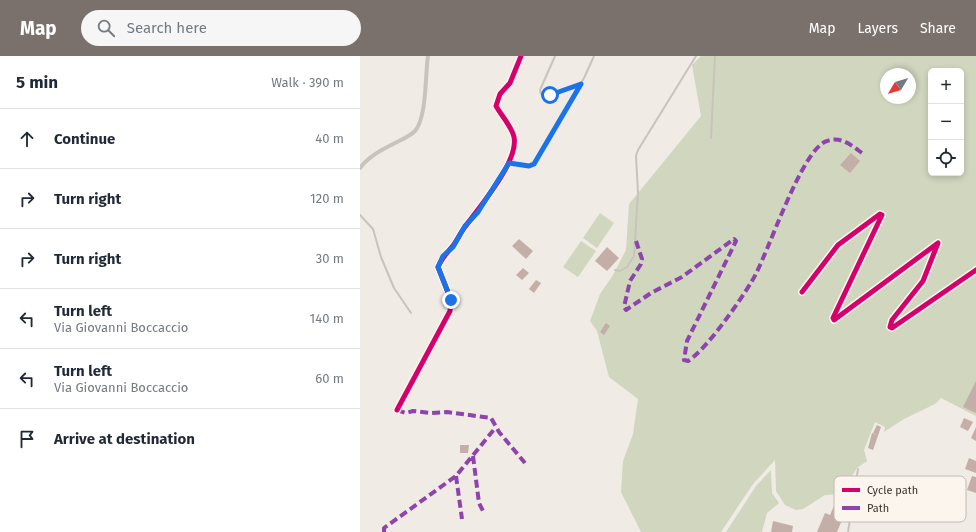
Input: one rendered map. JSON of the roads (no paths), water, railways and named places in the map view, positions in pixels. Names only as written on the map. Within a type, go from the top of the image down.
[{"type":"street","points":[[360,168],[373,156],[416,130],[420,123],[426,93],[425,78],[428,56]]},
{"type":"street","points":[[396,410],[450,311],[451,300],[438,267],[443,256],[453,247],[465,226],[478,212],[509,163],[514,145],[514,137],[496,106],[496,100],[510,82],[521,56]]},
{"type":"street","points":[[802,292],[838,245],[880,214],[882,215],[833,318],[834,320],[938,243],[923,282],[892,320],[890,327],[892,328],[976,270]]},
{"type":"lane","points":[[556,56],[540,90],[541,94],[550,95],[581,84]]},
{"type":"lane","points":[[509,163],[529,166],[534,164],[581,84],[594,56]]},
{"type":"lane","points":[[615,270],[620,271],[627,267],[634,256],[638,193],[636,156],[638,150],[696,56]]},
{"type":"lane","points":[[710,138],[715,56]]},
{"type":"lane","points":[[360,215],[373,229],[381,257],[394,288],[411,313]]},
{"type":"lane","points":[[857,476],[858,469]]},
{"type":"lane","points":[[848,532],[850,522]]}]
